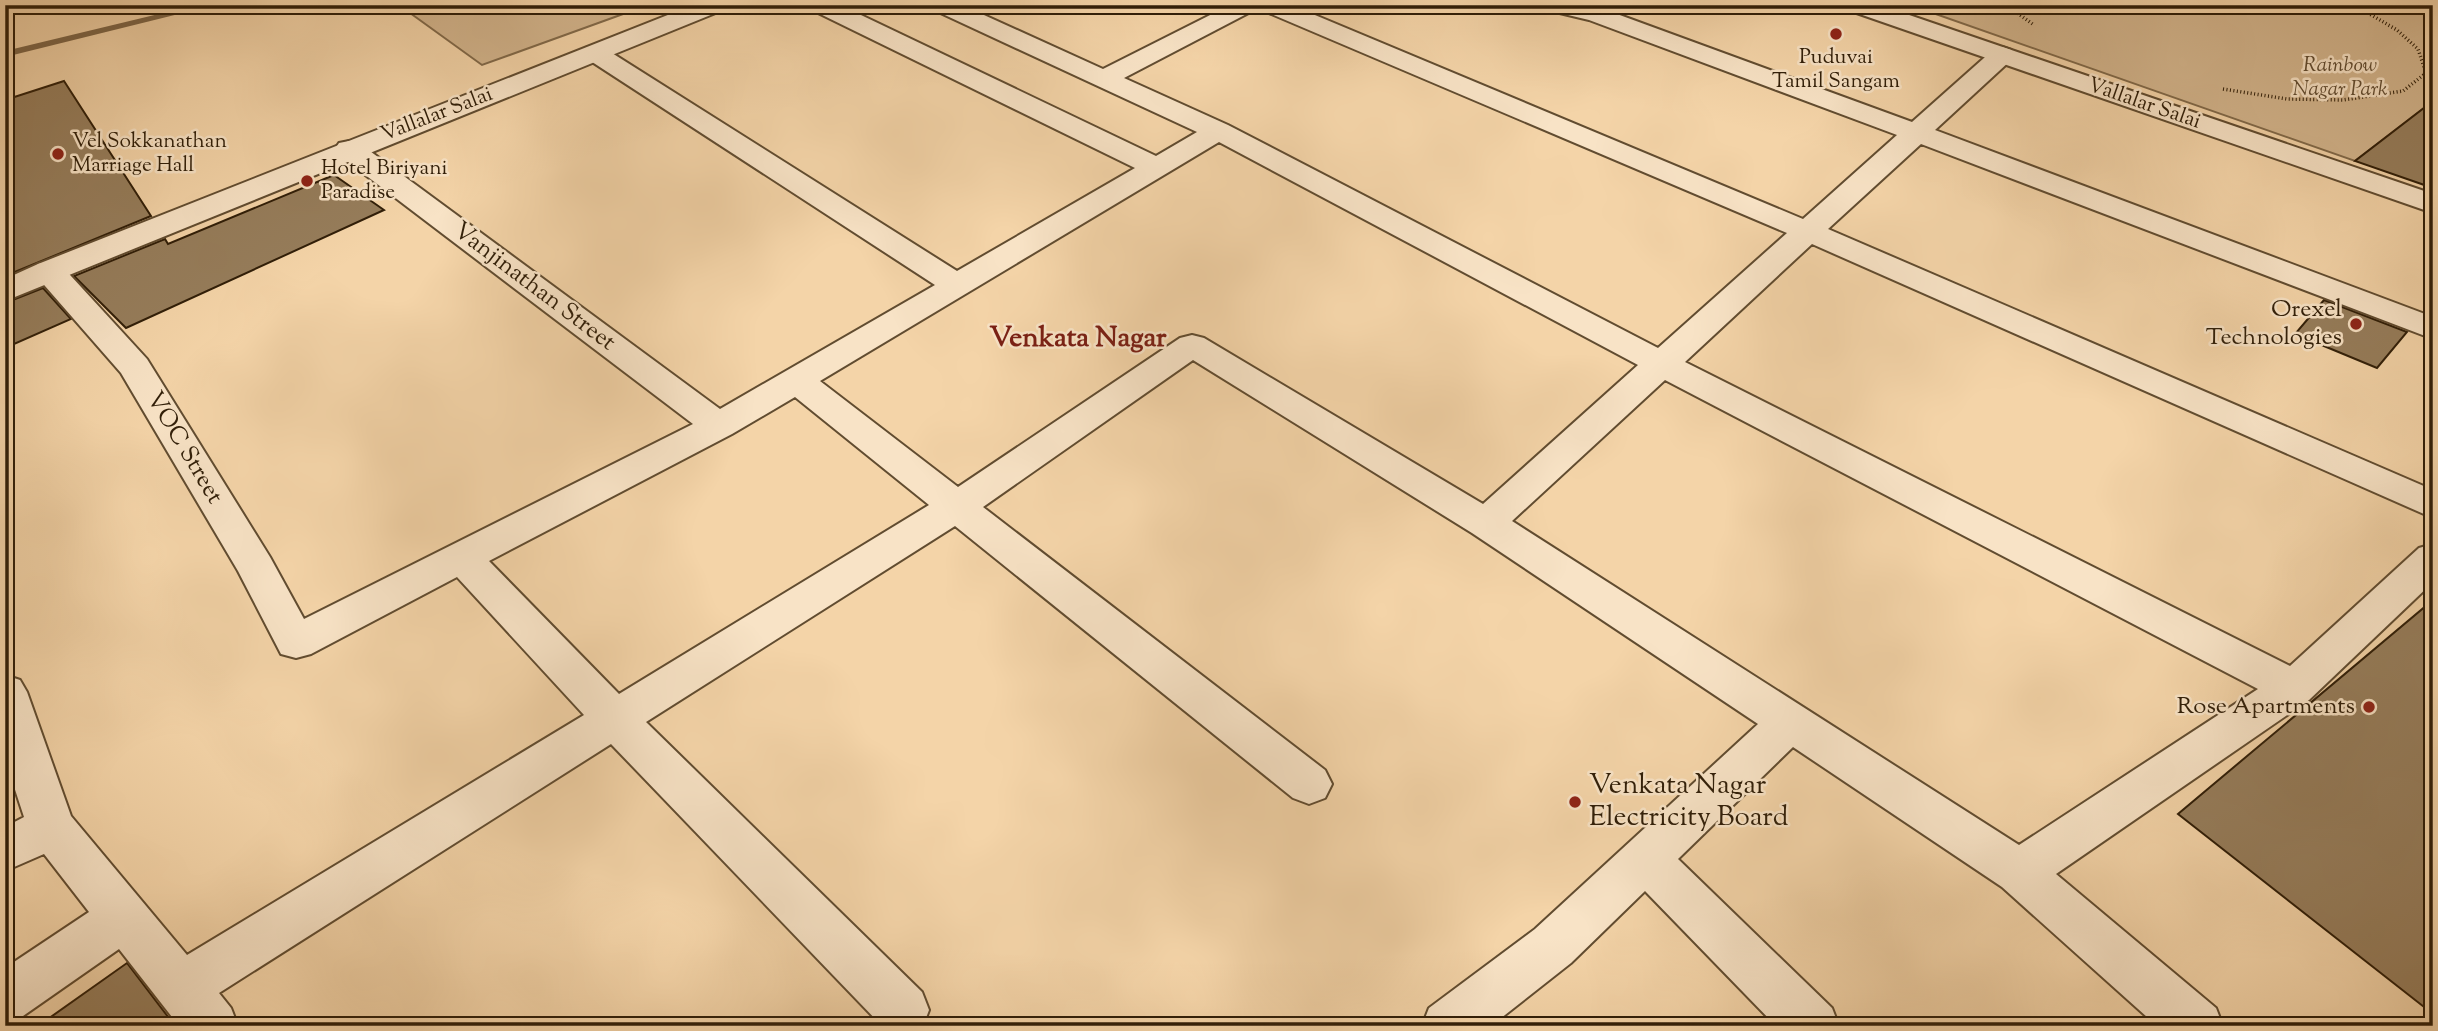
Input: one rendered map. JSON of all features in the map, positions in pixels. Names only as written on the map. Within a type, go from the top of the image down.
[{"type":"street","name":"Vallalar Salai","points":[[5,291],[349,149],[715,5]]},
{"type":"street","points":[[820,5],[1156,167]]},
{"type":"street","points":[[942,5],[1218,131],[1662,364],[2294,688]]},
{"type":"street","points":[[1102,79],[1249,5]]},
{"type":"street","points":[[1270,5],[1807,231],[2433,505]]},
{"type":"street","points":[[1555,5],[1597,15],[1916,132],[2433,329]]},
{"type":"street","name":"Vallalar Salai","points":[[1856,5],[2433,205]]},
{"type":"street","points":[[595,53],[957,285]]},
{"type":"street","points":[[1486,523],[2002,55]]},
{"type":"street","points":[[903,1010],[615,719],[462,557],[719,426],[1218,131]]},
{"type":"street","name":"Vanjinathan Street","points":[[349,149],[719,426]]},
{"type":"street","name":"VOC Street","points":[[49,271],[135,367],[256,566],[296,642],[462,557]]},
{"type":"street","points":[[181,988],[957,506],[1192,345],[1486,523],[2019,872],[2197,1026]]},
{"type":"street","points":[[796,380],[1309,784]]},
{"type":"street","points":[[2019,872],[2294,688],[2433,558]]},
{"type":"street","points":[[5,692],[51,827],[212,1026]]},
{"type":"street","points":[[1448,1026],[1553,946],[1790,722]]},
{"type":"street","points":[[5,850],[51,827]]},
{"type":"street","points":[[1646,860],[1813,1026]]},
{"type":"street","points":[[5,998],[124,917]]},
{"type":"path","points":[[2006,5],[2034,25],[2011,17]]},
{"type":"path","points":[[2216,88],[2287,99],[2343,100],[2403,91],[2426,73],[2418,49],[2397,30],[2354,5]]},
{"type":"green space","points":[[399,5],[648,5],[482,65]]},
{"type":"green space","name":"Rainbow Nagar Park","points":[[1910,5],[2404,5],[2433,14],[2433,101],[2355,161]]},
{"type":"building","name":"Vel Sokkanathan Marriage Hall","points":[[64,81],[151,216],[5,276],[5,100]]},
{"type":"building","points":[[2433,101],[2433,188],[2355,161]]},
{"type":"building","points":[[334,175],[384,210],[126,328],[74,276],[165,239],[168,244]]},
{"type":"building","points":[[43,288],[71,319],[5,348],[5,303]]},
{"type":"building","points":[[2324,300],[2407,332],[2377,368],[2295,334]]},
{"type":"building","name":"Rose Apartments","points":[[2433,600],[2433,1014],[2178,814]]},
{"type":"building","points":[[127,963],[175,1026],[38,1026]]},
{"type":"waterway","points":[[5,54],[210,5]]},
{"type":"place","name":"Puduvai Tamil Sangam","points":[[1836,34]]},
{"type":"place","name":"Vel Sokkanathan Marriage Hall","points":[[58,154]]},
{"type":"place","name":"Hotel Biriyani Paradise","points":[[307,181]]},
{"type":"place","name":"Orexel Technologies","points":[[2356,324]]},
{"type":"place","name":"Rose Apartments","points":[[2369,707]]},
{"type":"place","name":"Venkata Nagar Electricity Board","points":[[1575,802]]},
{"type":"district","name":"Venkata Nagar","points":[[1078,339]]}]
